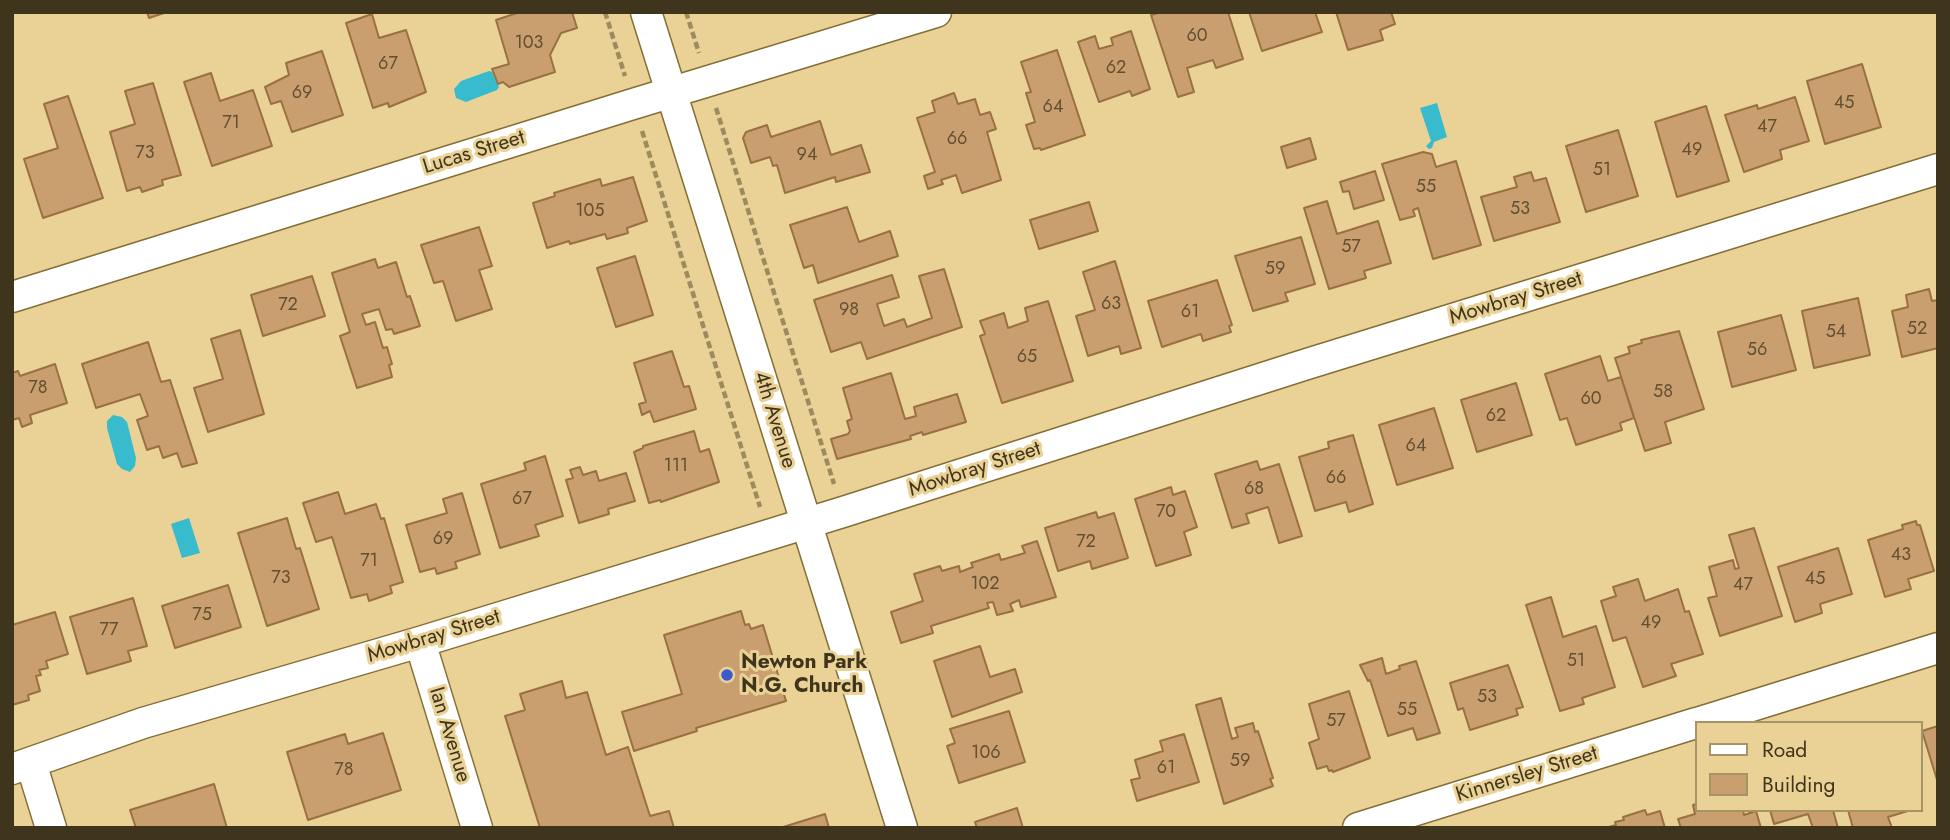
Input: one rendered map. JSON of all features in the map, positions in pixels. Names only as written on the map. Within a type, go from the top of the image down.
[{"type":"street","name":"4th Avenue","points":[[646,12],[902,828]]},
{"type":"street","name":"Lucas Street","points":[[12,297],[633,103],[936,12]]},
{"type":"street","name":"Mowbray Street","points":[[21,766],[143,723],[769,535],[1307,364],[1938,169]]},
{"type":"street","name":"Ian Avenue","points":[[420,642],[477,828]]},
{"type":"street","name":"Kinnersley Street","points":[[1703,721],[1938,648]]},
{"type":"street","name":"Kinnersley Street","points":[[1358,828],[1694,724]]},
{"type":"street","points":[[21,766],[51,828]]},
{"type":"path","points":[[605,12],[769,535]]},
{"type":"path","points":[[686,12],[843,512]]},
{"type":"water","points":[[489,71],[499,87],[497,90],[466,102],[456,98],[454,89],[461,81]]},
{"type":"water","points":[[1437,103],[1447,137],[1434,142],[1429,149],[1426,146],[1431,141],[1420,108]]},
{"type":"water","points":[[113,415],[122,417],[127,422],[136,458],[135,466],[130,472],[117,464],[107,428],[107,421]]},
{"type":"water","points":[[189,518],[200,553],[182,558],[171,524]]},
{"type":"building","points":[[147,12],[167,12],[149,18]]},
{"type":"building","points":[[520,12],[572,12],[577,28],[561,33],[550,55],[555,72],[509,87],[503,82],[498,84],[492,69],[509,64],[496,20]]},
{"type":"building","points":[[1162,12],[1228,12],[1243,59],[1216,68],[1213,60],[1187,68],[1194,92],[1178,97],[1151,15]]},
{"type":"building","points":[[1249,12],[1315,12],[1322,32],[1262,51]]},
{"type":"building","points":[[1336,12],[1391,12],[1395,24],[1380,30],[1383,40],[1348,50]]},
{"type":"building","points":[[372,14],[379,38],[406,30],[426,92],[389,107],[388,103],[373,108],[346,23]]},
{"type":"building","points":[[1131,31],[1150,89],[1132,96],[1130,91],[1099,102],[1078,42],[1095,36],[1099,49],[1113,45],[1111,38]]},
{"type":"building","points":[[1057,50],[1085,135],[1041,150],[1034,149],[1026,125],[1035,122],[1026,93],[1031,92],[1021,62]]},
{"type":"building","points":[[322,51],[343,115],[292,132],[281,101],[271,104],[265,87],[289,75],[286,63]]},
{"type":"building","points":[[1862,64],[1881,127],[1825,144],[1807,81]]},
{"type":"building","points":[[211,73],[220,101],[253,90],[272,146],[212,166],[184,82]]},
{"type":"building","points":[[153,83],[181,175],[162,180],[163,185],[142,192],[140,187],[127,191],[110,132],[135,124],[125,91]]},
{"type":"building","points":[[954,93],[958,104],[975,99],[980,115],[990,112],[996,129],[987,132],[1001,180],[962,193],[956,175],[941,180],[943,184],[928,189],[924,176],[935,172],[917,118],[935,112],[932,101]]},
{"type":"building","points":[[68,96],[103,198],[43,218],[24,159],[58,148],[44,104]]},
{"type":"building","points":[[1795,97],[1809,141],[1780,150],[1782,159],[1744,172],[1725,115],[1757,105],[1758,109]]},
{"type":"building","points":[[1706,106],[1729,181],[1677,197],[1655,122]]},
{"type":"building","points":[[820,121],[831,155],[861,145],[870,172],[836,182],[835,177],[785,193],[777,165],[773,166],[770,157],[751,163],[743,138],[746,132],[767,125],[771,137]]},
{"type":"building","points":[[1618,130],[1638,196],[1586,212],[1566,146]]},
{"type":"building","points":[[1310,138],[1316,159],[1287,168],[1281,147]]},
{"type":"building","points":[[1423,152],[1432,154],[1436,167],[1456,161],[1481,245],[1433,259],[1418,208],[1413,210],[1415,216],[1400,220],[1382,164]]},
{"type":"building","points":[[1375,171],[1384,200],[1354,209],[1349,191],[1343,192],[1340,182]]},
{"type":"building","points":[[1531,172],[1534,181],[1546,178],[1560,222],[1494,241],[1481,197],[1517,187],[1514,177]]},
{"type":"building","points":[[633,177],[647,221],[627,228],[628,233],[607,239],[605,234],[547,248],[533,203],[555,196],[554,193],[600,179],[602,186]]},
{"type":"building","points":[[1327,201],[1337,234],[1378,221],[1391,263],[1364,271],[1366,278],[1329,289],[1304,208]]},
{"type":"building","points":[[1089,202],[1098,231],[1039,249],[1030,220]]},
{"type":"building","points":[[847,207],[859,242],[890,231],[898,256],[818,283],[813,265],[804,268],[790,225]]},
{"type":"building","points":[[479,227],[492,266],[479,270],[492,309],[456,321],[443,281],[434,283],[421,245]]},
{"type":"building","points":[[1301,237],[1315,284],[1285,293],[1288,301],[1253,311],[1235,256]]},
{"type":"building","points":[[635,256],[653,315],[616,327],[597,268]]},
{"type":"building","points":[[375,259],[378,268],[396,262],[420,326],[394,334],[392,329],[386,330],[379,309],[362,314],[366,325],[375,322],[383,348],[387,347],[392,364],[389,365],[392,377],[357,388],[340,336],[350,332],[332,273]]},
{"type":"building","points":[[1115,261],[1141,348],[1121,354],[1119,346],[1088,356],[1076,316],[1095,310],[1083,272]]},
{"type":"building","points":[[944,269],[962,327],[867,359],[861,342],[831,352],[814,300],[892,275],[899,297],[877,304],[884,326],[904,319],[907,327],[932,318],[919,276]]},
{"type":"building","points":[[312,276],[325,316],[263,336],[251,295]]},
{"type":"building","points":[[1217,280],[1232,325],[1229,326],[1231,332],[1203,341],[1201,334],[1162,347],[1148,301]]},
{"type":"building","points":[[1929,289],[1932,301],[1938,300],[1938,348],[1902,357],[1892,311],[1908,307],[1906,295]]},
{"type":"building","points":[[1858,298],[1870,355],[1814,368],[1802,311]]},
{"type":"building","points":[[1048,301],[1073,381],[1002,403],[980,336],[985,334],[980,321],[1004,313],[1008,328],[1028,321],[1025,308]]},
{"type":"building","points":[[1781,315],[1796,370],[1732,387],[1718,332]]},
{"type":"building","points":[[240,330],[264,414],[208,432],[194,388],[223,379],[211,339]]},
{"type":"building","points":[[1679,331],[1704,409],[1665,422],[1671,443],[1645,451],[1615,358],[1630,353],[1628,347],[1642,343],[1641,340]]},
{"type":"building","points":[[148,342],[161,382],[170,380],[197,463],[182,467],[177,453],[163,458],[159,446],[147,450],[137,420],[148,416],[140,394],[96,408],[82,364]]},
{"type":"building","points":[[672,351],[684,387],[689,386],[696,409],[654,422],[650,411],[642,415],[639,404],[646,402],[634,363]]},
{"type":"building","points":[[1600,356],[1608,381],[1621,377],[1634,418],[1620,423],[1622,430],[1576,445],[1567,418],[1560,420],[1545,374]]},
{"type":"building","points":[[55,364],[67,403],[30,415],[32,423],[22,427],[19,418],[12,420],[12,373],[18,371],[20,376]]},
{"type":"building","points":[[891,373],[905,419],[916,416],[914,407],[957,394],[966,422],[923,435],[922,432],[910,436],[911,439],[837,459],[831,439],[848,434],[850,431],[847,421],[852,419],[843,388]]},
{"type":"building","points":[[1516,383],[1532,435],[1477,452],[1461,400]]},
{"type":"building","points":[[1434,408],[1453,468],[1397,485],[1379,425]]},
{"type":"building","points":[[694,431],[700,452],[709,449],[719,482],[661,502],[649,503],[634,452],[643,446]]},
{"type":"building","points":[[1353,435],[1373,504],[1349,512],[1346,502],[1315,511],[1299,457],[1329,448],[1328,442]]},
{"type":"building","points":[[545,456],[563,516],[535,525],[539,536],[500,548],[481,484],[526,470],[524,463]]},
{"type":"building","points":[[1257,461],[1260,470],[1279,464],[1302,536],[1279,543],[1268,507],[1246,514],[1249,523],[1232,528],[1215,474]]},
{"type":"building","points":[[580,467],[583,475],[596,471],[599,481],[626,473],[635,501],[608,509],[609,514],[579,523],[566,480],[573,478],[570,470]]},
{"type":"building","points":[[1171,487],[1173,495],[1185,491],[1197,527],[1184,532],[1191,555],[1156,566],[1135,499]]},
{"type":"building","points":[[338,492],[345,514],[376,504],[381,519],[384,518],[403,582],[390,586],[392,593],[369,601],[367,594],[351,598],[332,537],[316,542],[303,503]]},
{"type":"building","points":[[462,493],[480,554],[455,562],[457,568],[437,574],[435,568],[420,572],[406,525],[447,513],[443,499]]},
{"type":"building","points":[[1096,512],[1098,518],[1114,513],[1128,558],[1092,569],[1090,561],[1058,571],[1045,528]]},
{"type":"building","points":[[287,518],[296,549],[300,548],[319,609],[267,626],[238,533]]},
{"type":"building","points":[[1916,521],[1917,525],[1920,525],[1934,571],[1908,579],[1911,589],[1885,597],[1868,540],[1903,529],[1902,525]]},
{"type":"building","points":[[1754,528],[1782,616],[1720,636],[1708,598],[1717,596],[1709,567],[1733,560],[1735,569],[1739,568],[1729,535]]},
{"type":"building","points":[[1037,541],[1056,597],[1021,607],[1019,600],[1010,604],[1013,611],[997,615],[993,602],[987,603],[989,608],[931,626],[933,633],[901,643],[891,612],[923,601],[914,574],[940,566],[942,571],[959,566],[960,572],[973,567],[971,563],[999,554],[1001,560],[1025,553],[1022,546]]},
{"type":"building","points":[[1838,548],[1852,594],[1820,604],[1822,613],[1795,622],[1778,567]]},
{"type":"building","points":[[1638,579],[1645,601],[1678,589],[1685,612],[1689,611],[1703,654],[1671,664],[1676,676],[1643,687],[1626,637],[1613,641],[1601,601],[1616,596],[1613,587]]},
{"type":"building","points":[[228,585],[241,627],[175,648],[162,606]]},
{"type":"building","points":[[1551,597],[1563,637],[1596,626],[1615,687],[1582,698],[1584,704],[1560,711],[1526,605]]},
{"type":"building","points":[[133,598],[147,646],[128,651],[131,661],[87,674],[70,617]]},
{"type":"building","name":"Newton Park N.G. Church","points":[[741,611],[745,625],[749,624],[751,629],[763,625],[786,701],[696,728],[697,731],[634,751],[622,712],[682,694],[664,635]]},
{"type":"building","points":[[55,612],[68,654],[46,661],[48,668],[39,670],[41,675],[36,676],[40,691],[28,695],[29,700],[12,705],[12,625]]},
{"type":"building","points":[[980,646],[990,677],[1015,669],[1022,692],[952,717],[934,661]]},
{"type":"building","points":[[1382,658],[1386,674],[1400,669],[1399,666],[1416,661],[1440,733],[1417,740],[1413,728],[1388,736],[1370,680],[1368,681],[1360,665]]},
{"type":"building","points":[[1508,665],[1523,707],[1516,709],[1518,715],[1470,730],[1463,708],[1458,710],[1450,683]]},
{"type":"building","points":[[562,681],[566,698],[587,692],[606,755],[628,747],[650,816],[669,811],[674,828],[540,828],[505,716],[525,710],[520,694]]},
{"type":"building","points":[[1349,691],[1370,758],[1333,772],[1329,771],[1327,766],[1317,769],[1309,743],[1319,739],[1309,704]]},
{"type":"building","points":[[1221,698],[1232,739],[1238,737],[1235,728],[1253,723],[1273,778],[1270,779],[1273,786],[1224,804],[1196,705]]},
{"type":"building","points":[[1009,711],[1025,762],[959,783],[947,746],[955,743],[950,729]]},
{"type":"building","points":[[1938,726],[1938,783],[1922,731]]},
{"type":"building","points":[[383,733],[401,790],[308,820],[287,752],[345,734],[348,744]]},
{"type":"building","points":[[1184,734],[1199,782],[1137,801],[1131,780],[1140,778],[1135,760],[1163,751],[1160,741]]},
{"type":"building","points":[[214,784],[227,828],[136,828],[130,810]]},
{"type":"building","points":[[1017,808],[1023,828],[977,828],[975,822]]},
{"type":"building","points":[[1645,810],[1647,815],[1660,811],[1665,828],[1605,828],[1616,825],[1615,822],[1624,820],[1623,817]]},
{"type":"building","points":[[1743,812],[1744,815],[1756,812],[1761,828],[1681,828],[1678,819],[1695,814]]},
{"type":"building","points":[[1771,812],[1834,812],[1838,828],[1813,828],[1808,814],[1774,824]]},
{"type":"building","points":[[1849,812],[1904,812],[1888,817],[1892,828],[1853,828]]},
{"type":"building","points":[[825,814],[829,828],[780,828]]},
{"type":"place","name":"Newton Park N.G. Church","points":[[727,675]]}]
